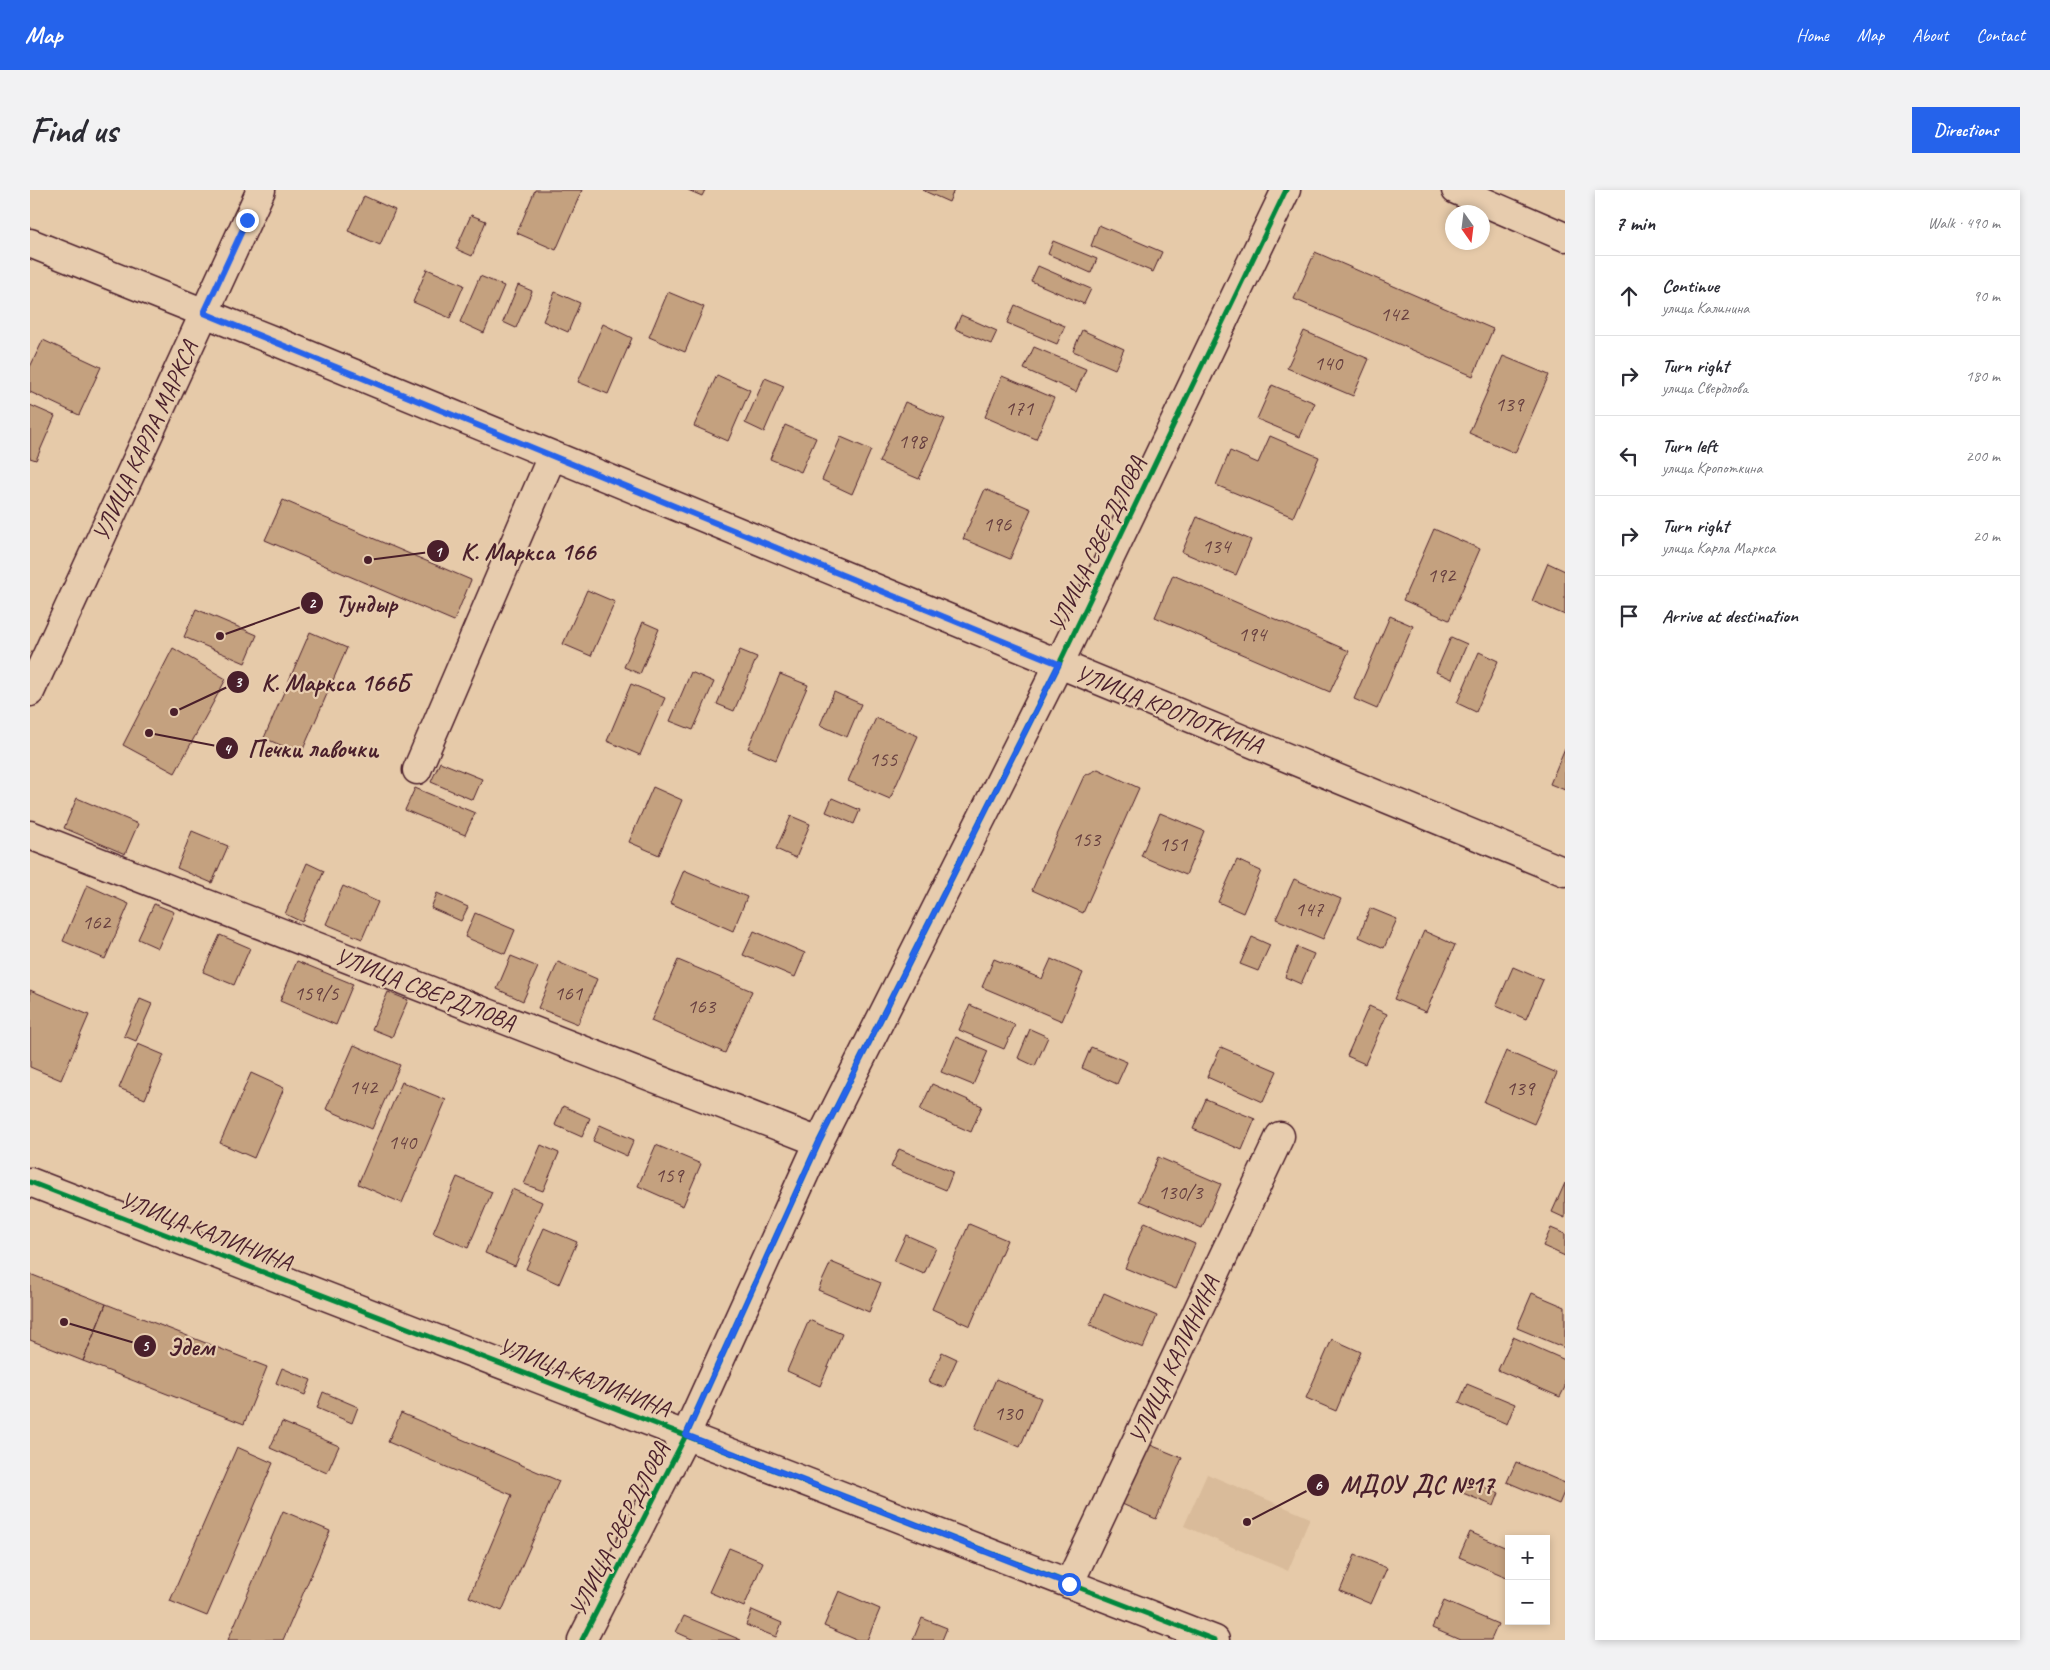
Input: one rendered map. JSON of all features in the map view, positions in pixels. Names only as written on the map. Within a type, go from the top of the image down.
[{"type":"street","name":"УЛИЦА КАРЛА МАРКСА","points":[[30,692],[261,190]]},
{"type":"street","name":"УЛИЦА СВЕРДЛОВА","points":[[582,1640],[686,1435],[819,1142],[1059,664],[1286,190]]},
{"type":"street","points":[[1456,190],[1565,237]]},
{"type":"street","name":"УЛИЦА КРОПОТКИНА","points":[[30,243],[1565,872]]},
{"type":"street","points":[[417,770],[552,456]]},
{"type":"street","name":"УЛИЦА СВЕРДЛОВА","points":[[30,835],[819,1142]]},
{"type":"street","name":"УЛИЦА КАЛИНИНА","points":[[1069,1584],[1280,1136]]},
{"type":"street","name":"УЛИЦА КАЛИНИНА","points":[[30,1182],[1210,1639]]},
{"type":"shaded area","points":[[1207,1474],[1310,1518],[1288,1571],[1184,1526]]},
{"type":"building","points":[[535,190],[582,190],[556,250],[517,233]]},
{"type":"building","points":[[688,190],[705,190],[702,196]]},
{"type":"building","points":[[922,190],[954,190],[949,202]]},
{"type":"building","points":[[364,196],[395,210],[380,245],[348,231]]},
{"type":"building","points":[[471,215],[486,221],[472,256],[456,249]]},
{"type":"building","points":[[1099,225],[1162,252],[1153,272],[1091,246]]},
{"type":"building","points":[[1053,241],[1097,259],[1091,273],[1048,254]]},
{"type":"building","points":[[1315,252],[1493,329],[1473,376],[1294,299]]},
{"type":"building","points":[[1038,266],[1091,289],[1084,304],[1031,281]]},
{"type":"building","points":[[427,269],[464,285],[450,318],[413,302]]},
{"type":"building","points":[[480,276],[504,286],[484,333],[460,322]]},
{"type":"building","points":[[518,285],[532,291],[516,328],[503,322]]},
{"type":"building","points":[[555,292],[580,303],[568,332],[543,321]]},
{"type":"building","points":[[668,292],[704,307],[685,352],[649,337]]},
{"type":"building","points":[[1015,305],[1065,326],[1057,344],[1007,323]]},
{"type":"building","points":[[961,315],[997,331],[991,344],[955,329]]},
{"type":"building","points":[[603,324],[632,338],[608,394],[578,382]]},
{"type":"building","points":[[1082,330],[1124,349],[1115,369],[1073,351]]},
{"type":"building","points":[[1304,331],[1369,359],[1353,396],[1287,368]]},
{"type":"building","points":[[43,340],[101,367],[79,415],[30,392],[30,367]]},
{"type":"building","points":[[1034,347],[1086,369],[1076,392],[1024,369]]},
{"type":"building","points":[[1503,356],[1549,375],[1515,453],[1469,433]]},
{"type":"building","points":[[717,375],[750,390],[728,441],[694,426]]},
{"type":"building","points":[[1002,376],[1054,398],[1036,439],[985,417]]},
{"type":"building","points":[[765,378],[784,386],[764,432],[745,423]]},
{"type":"building","points":[[1272,385],[1315,403],[1300,437],[1257,419]]},
{"type":"building","points":[[905,402],[945,419],[919,479],[879,462]]},
{"type":"building","points":[[30,405],[55,416],[36,460],[30,458]]},
{"type":"building","points":[[785,425],[816,438],[801,472],[770,459]]},
{"type":"building","points":[[1270,436],[1319,457],[1293,517],[1216,485],[1230,451],[1258,463]]},
{"type":"building","points":[[841,437],[871,450],[852,494],[822,480]]},
{"type":"building","points":[[985,489],[1031,509],[1010,559],[963,539]]},
{"type":"building","points":[[283,500],[471,580],[454,621],[265,540]]},
{"type":"building","points":[[1197,517],[1251,540],[1236,575],[1182,552]]},
{"type":"building","points":[[1434,529],[1480,549],[1449,620],[1403,600]]},
{"type":"building","points":[[1548,563],[1565,571],[1565,615],[1532,601]]},
{"type":"building","points":[[1173,575],[1349,651],[1330,692],[1155,617]]},
{"type":"building","points":[[587,590],[615,602],[591,656],[563,644]]},
{"type":"building","points":[[196,609],[257,635],[245,663],[184,637]]},
{"type":"building","points":[[1390,616],[1413,626],[1377,709],[1354,699]]},
{"type":"building","points":[[643,622],[659,629],[640,674],[624,667]]},
{"type":"building","points":[[310,632],[347,648],[301,754],[264,738]]},
{"type":"building","points":[[1451,637],[1467,644],[1452,679],[1436,672]]},
{"type":"building","points":[[173,648],[226,679],[175,773],[123,745]]},
{"type":"building","points":[[740,650],[757,657],[734,711],[717,704]]},
{"type":"building","points":[[1479,652],[1498,661],[1476,712],[1457,703]]},
{"type":"building","points":[[691,672],[714,682],[693,730],[670,721]]},
{"type":"building","points":[[780,674],[808,685],[776,760],[748,748]]},
{"type":"building","points":[[631,684],[665,698],[640,755],[607,741]]},
{"type":"building","points":[[834,692],[861,704],[847,737],[820,725]]},
{"type":"building","points":[[876,718],[918,736],[890,799],[848,781]]},
{"type":"building","points":[[1565,748],[1565,790],[1550,784]]},
{"type":"building","points":[[440,762],[482,779],[473,800],[431,782]]},
{"type":"building","points":[[1098,769],[1139,788],[1083,913],[1032,890],[1084,776]]},
{"type":"building","points":[[653,787],[682,800],[659,855],[629,842]]},
{"type":"building","points":[[415,788],[475,813],[465,835],[405,810]]},
{"type":"building","points":[[77,798],[138,824],[125,854],[64,828]]},
{"type":"building","points":[[832,798],[860,810],[854,824],[826,812]]},
{"type":"building","points":[[1160,813],[1204,831],[1186,875],[1141,856]]},
{"type":"building","points":[[791,816],[810,824],[796,858],[776,849]]},
{"type":"building","points":[[192,831],[228,846],[212,883],[177,868]]},
{"type":"building","points":[[1237,860],[1261,871],[1243,913],[1218,902]]},
{"type":"building","points":[[307,863],[324,871],[302,922],[285,914]]},
{"type":"building","points":[[684,870],[747,897],[733,931],[670,903]]},
{"type":"building","points":[[1294,879],[1341,899],[1323,939],[1276,919]]},
{"type":"building","points":[[87,885],[129,904],[105,959],[63,941]]},
{"type":"building","points":[[343,886],[378,902],[362,939],[326,924]]},
{"type":"building","points":[[437,893],[468,907],[461,921],[431,908]]},
{"type":"building","points":[[154,904],[174,912],[158,948],[138,939]]},
{"type":"building","points":[[1370,908],[1397,919],[1384,948],[1359,937]]},
{"type":"building","points":[[475,913],[515,930],[505,954],[465,937]]},
{"type":"building","points":[[754,931],[805,953],[795,977],[743,955]]},
{"type":"building","points":[[1424,931],[1455,945],[1426,1012],[1394,999]]},
{"type":"building","points":[[220,935],[250,948],[234,985],[203,972]]},
{"type":"building","points":[[1252,937],[1270,945],[1258,971],[1240,964]]},
{"type":"building","points":[[1297,947],[1314,954],[1301,984],[1285,977]]},
{"type":"building","points":[[511,956],[538,967],[523,1001],[497,989]]},
{"type":"building","points":[[994,959],[1042,979],[1051,959],[1083,973],[1062,1021],[982,987]]},
{"type":"building","points":[[678,960],[752,991],[725,1053],[651,1021]]},
{"type":"building","points":[[297,961],[353,984],[336,1025],[280,1001]]},
{"type":"building","points":[[558,962],[597,979],[578,1024],[538,1008]]},
{"type":"building","points":[[1513,967],[1543,980],[1526,1019],[1496,1006]]},
{"type":"building","points":[[30,990],[89,1015],[61,1080],[30,1067]]},
{"type":"building","points":[[388,992],[408,1000],[392,1037],[372,1029]]},
{"type":"building","points":[[140,999],[152,1004],[136,1041],[124,1036]]},
{"type":"building","points":[[970,1005],[1015,1025],[1004,1049],[959,1030]]},
{"type":"building","points":[[1369,1006],[1387,1014],[1365,1064],[1347,1056]]},
{"type":"building","points":[[1030,1029],[1048,1037],[1035,1066],[1018,1058]]},
{"type":"building","points":[[956,1037],[988,1051],[973,1085],[941,1072]]},
{"type":"building","points":[[138,1044],[164,1055],[145,1099],[119,1088]]},
{"type":"building","points":[[354,1045],[400,1065],[372,1129],[326,1109]]},
{"type":"building","points":[[1091,1047],[1127,1062],[1117,1084],[1082,1068]]},
{"type":"building","points":[[1221,1047],[1277,1071],[1263,1102],[1207,1077]]},
{"type":"building","points":[[1506,1051],[1557,1073],[1534,1124],[1484,1102]]},
{"type":"building","points":[[251,1073],[284,1088],[254,1158],[220,1143]]},
{"type":"building","points":[[402,1082],[446,1100],[402,1203],[358,1184]]},
{"type":"building","points":[[932,1084],[982,1106],[971,1132],[920,1110]]},
{"type":"building","points":[[1206,1099],[1255,1119],[1242,1150],[1193,1129]]},
{"type":"building","points":[[563,1106],[590,1118],[582,1137],[555,1125]]},
{"type":"building","points":[[600,1125],[634,1140],[627,1156],[593,1141]]},
{"type":"building","points":[[541,1145],[559,1153],[543,1191],[524,1184]]},
{"type":"building","points":[[656,1145],[701,1164],[683,1206],[638,1186]]},
{"type":"building","points":[[899,1149],[953,1172],[946,1190],[891,1167]]},
{"type":"building","points":[[1158,1157],[1221,1184],[1202,1228],[1139,1201]]},
{"type":"building","points":[[457,1177],[492,1192],[468,1248],[433,1233]]},
{"type":"building","points":[[1565,1183],[1565,1218],[1552,1212]]},
{"type":"building","points":[[512,1189],[542,1202],[515,1266],[485,1253]]},
{"type":"building","points":[[1145,1222],[1195,1244],[1176,1289],[1125,1268]]},
{"type":"building","points":[[969,1224],[1007,1240],[970,1326],[932,1309]]},
{"type":"building","points":[[544,1228],[577,1242],[559,1284],[526,1269]]},
{"type":"building","points":[[1551,1228],[1565,1234],[1565,1256],[1543,1246]]},
{"type":"building","points":[[906,1235],[936,1248],[924,1274],[894,1261]]},
{"type":"building","points":[[831,1262],[881,1283],[869,1312],[818,1290]]},
{"type":"building","points":[[30,1274],[106,1304],[83,1361],[30,1340]]},
{"type":"building","points":[[1104,1293],[1157,1316],[1143,1348],[1090,1325]]},
{"type":"building","points":[[1532,1293],[1565,1307],[1565,1348],[1517,1328]]},
{"type":"building","points":[[106,1304],[267,1367],[244,1424],[83,1361]]},
{"type":"building","points":[[809,1320],[842,1334],[820,1386],[787,1371]]},
{"type":"building","points":[[1513,1337],[1565,1360],[1565,1387],[1560,1397],[1498,1370]]},
{"type":"building","points":[[1332,1339],[1361,1352],[1336,1411],[1306,1398]]},
{"type":"building","points":[[942,1352],[957,1359],[944,1388],[929,1382]]},
{"type":"building","points":[[282,1368],[311,1380],[305,1395],[276,1383]]},
{"type":"building","points":[[996,1379],[1041,1398],[1020,1447],[975,1428]]},
{"type":"building","points":[[1467,1384],[1515,1404],[1507,1424],[1459,1403]]},
{"type":"building","points":[[323,1392],[358,1407],[352,1423],[317,1408]]},
{"type":"building","points":[[401,1413],[559,1481],[502,1611],[469,1597],[512,1495],[388,1442]]},
{"type":"building","points":[[282,1422],[339,1446],[327,1473],[270,1448]]},
{"type":"building","points":[[1148,1444],[1182,1458],[1156,1519],[1122,1504]]},
{"type":"building","points":[[237,1447],[273,1463],[207,1616],[170,1601]]},
{"type":"building","points":[[1516,1462],[1565,1483],[1565,1490],[1559,1504],[1507,1482]]},
{"type":"building","points":[[1463,1478],[1499,1493],[1494,1506],[1458,1491]]},
{"type":"building","points":[[283,1511],[330,1531],[283,1640],[228,1640]]},
{"type":"building","points":[[1470,1532],[1505,1547],[1505,1576],[1459,1557]]},
{"type":"building","points":[[729,1548],[763,1562],[744,1607],[709,1592]]},
{"type":"building","points":[[1355,1555],[1387,1568],[1371,1604],[1340,1591]]},
{"type":"building","points":[[839,1591],[880,1609],[867,1640],[857,1640],[824,1626]]},
{"type":"building","points":[[1444,1601],[1498,1624],[1491,1640],[1460,1640],[1432,1628]]},
{"type":"building","points":[[752,1610],[782,1623],[776,1637],[746,1625]]},
{"type":"building","points":[[684,1616],[741,1640],[694,1640],[676,1632]]},
{"type":"building","points":[[922,1618],[947,1628],[942,1640],[913,1640]]},
{"type":"cycle path","points":[[582,1640],[686,1435],[819,1142],[1059,664],[1286,190]]},
{"type":"cycle path","points":[[30,1182],[1215,1640]]},
{"type":"place","name":"К. Маркса 166","points":[[368,560]]},
{"type":"place","name":"Тундыр","points":[[220,636]]},
{"type":"place","name":"К. Маркса 166Б","points":[[174,712]]},
{"type":"place","name":"Печки лавочки","points":[[149,733]]},
{"type":"place","name":"Эдем","points":[[64,1322]]},
{"type":"place","name":"МДОУ ДС №17","points":[[1247,1522]]},
{"type":"route","points":[[247,220],[204,313],[1059,664],[819,1142],[686,1435],[1069,1584]]}]
